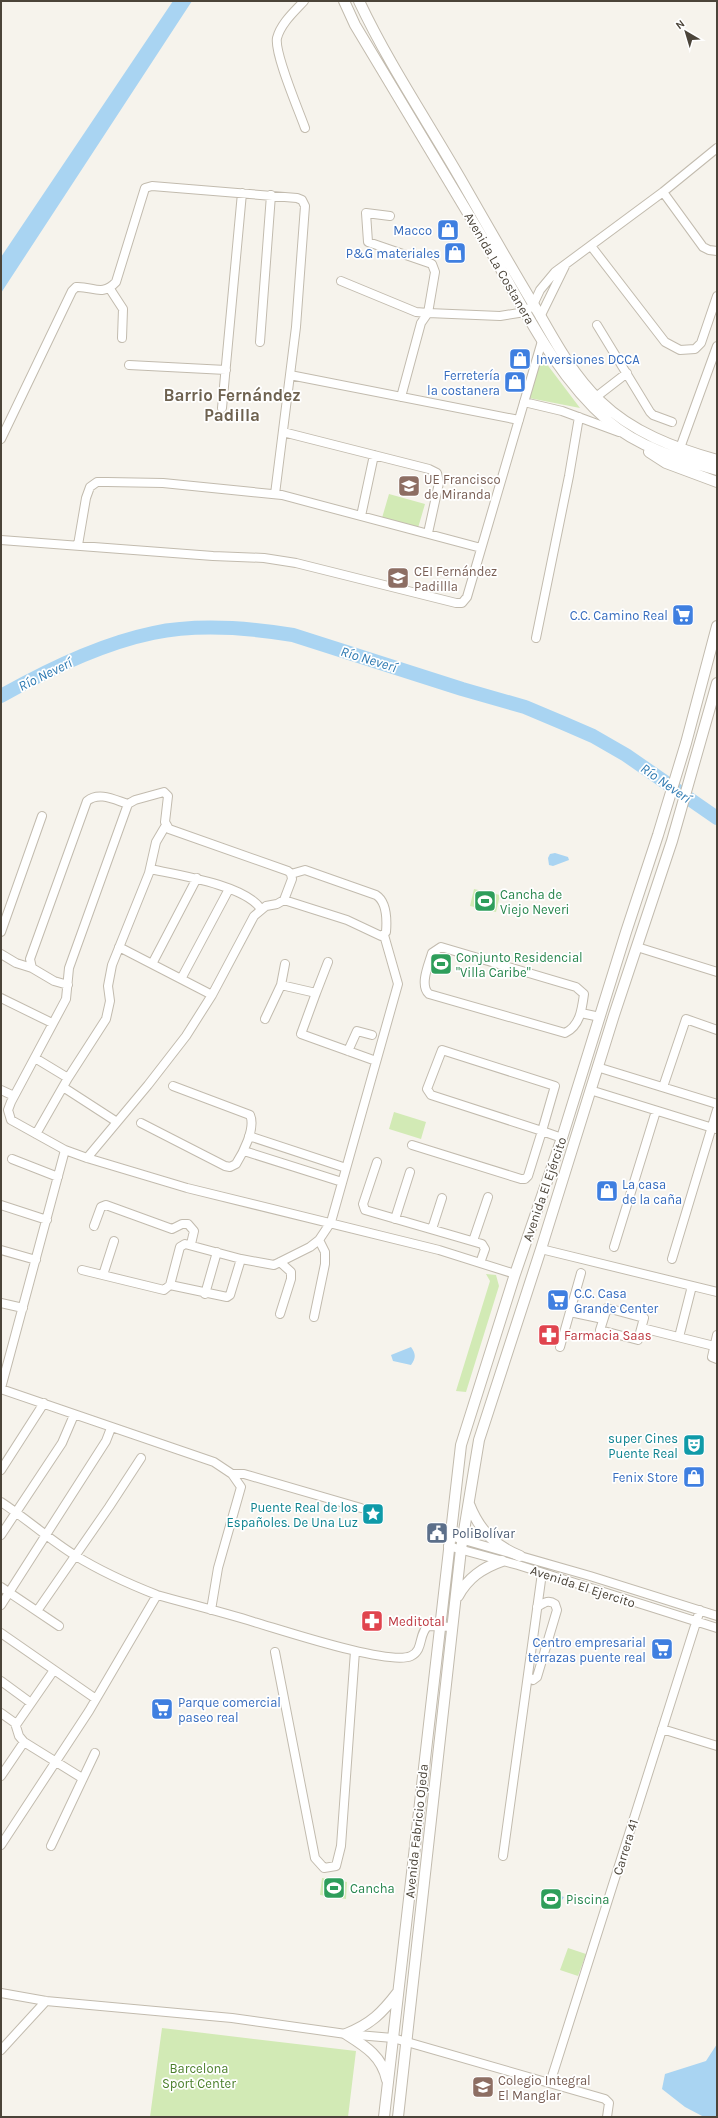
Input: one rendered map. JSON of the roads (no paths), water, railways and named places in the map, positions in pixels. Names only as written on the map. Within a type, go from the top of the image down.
[{"type":"street","points":[[304,1],[288,18],[277,38],[282,65],[306,128]]},
{"type":"street","name":"Avenida La Costanera","points":[[344,1],[362,37],[542,341],[577,390],[608,421],[628,435],[662,452],[717,470]]},
{"type":"street","name":"Avenida La Costanera","points":[[359,1],[379,42],[442,146],[533,305],[569,364],[596,397],[615,414],[633,426],[680,448],[717,460]]},
{"type":"street","points":[[341,281],[416,312],[428,314],[500,316],[525,312],[533,305],[540,290],[555,272],[663,192],[717,148]]},
{"type":"street","points":[[1,438],[72,292],[76,287],[100,290],[110,289],[116,282],[146,188],[152,186],[297,198],[302,200],[305,206],[296,327],[275,494]]},
{"type":"street","points":[[663,192],[703,247],[709,250],[717,251]]},
{"type":"street","points":[[222,408],[242,193]]},
{"type":"street","points":[[260,342],[271,196]]},
{"type":"street","points":[[390,216],[366,213],[368,242],[432,264],[435,272],[428,314],[421,323],[401,397]]},
{"type":"street","points":[[591,246],[665,342],[680,350],[695,350],[701,343],[717,296]]},
{"type":"street","points":[[540,317],[566,264]]},
{"type":"street","points":[[110,289],[123,309],[122,338]]},
{"type":"street","points":[[596,325],[650,412],[653,415],[672,422]]},
{"type":"street","points":[[1,540],[213,556],[264,558],[296,563],[456,603],[462,602],[467,596],[542,341]]},
{"type":"street","points":[[680,448],[717,346]]},
{"type":"street","points":[[129,366],[226,370]]},
{"type":"street","points":[[596,397],[627,373]]},
{"type":"street","points":[[290,375],[519,420]]},
{"type":"street","points":[[524,402],[562,411],[628,435],[648,452],[666,463],[717,482]]},
{"type":"street","points":[[536,638],[569,476],[579,417]]},
{"type":"street","points":[[283,432],[429,468],[437,473],[439,483],[428,533]]},
{"type":"street","points":[[361,516],[374,455]]},
{"type":"street","points":[[78,545],[86,498],[90,487],[97,482],[163,483],[275,494],[481,548]]},
{"type":"street","points":[[714,647],[717,626]]},
{"type":"street","name":"Avenida El Ejército","points":[[449,1541],[458,1462],[465,1429],[515,1274],[562,1138],[626,932],[658,835],[714,647]]},
{"type":"street","name":"Avenida El Ejército","points":[[462,1544],[473,1472],[483,1428],[542,1249],[597,1067],[672,841],[717,683]]},
{"type":"street","points":[[36,1134],[68,1078],[106,1019],[110,1001],[108,986],[110,971],[150,869],[156,842],[166,825],[165,818],[168,796],[165,793],[138,798],[128,804],[72,962],[68,975],[66,1000],[52,1023],[14,1096],[8,1110],[10,1118],[14,1123],[65,1150],[87,1158],[187,1188],[296,1216],[331,1222],[515,1274]]},
{"type":"street","points":[[32,968],[30,959],[87,801],[93,797],[99,796],[128,804]]},
{"type":"street","points":[[1,932],[42,816]]},
{"type":"street","points":[[166,825],[178,833],[288,871],[291,874],[292,879],[284,900]]},
{"type":"street","points":[[150,869],[197,878],[230,889],[252,899],[261,909]]},
{"type":"street","points":[[82,1270],[161,1291],[170,1285],[180,1247],[185,1244],[191,1244],[265,1265],[274,1265],[310,1247],[319,1240],[331,1222],[398,984],[384,935],[387,924],[384,905],[379,897],[305,870],[291,874]]},
{"type":"street","points":[[152,964],[197,878]]},
{"type":"street","points":[[181,979],[230,889]]},
{"type":"street","points":[[87,1158],[148,1085],[186,1036],[212,995],[251,920],[261,909],[284,900],[347,920],[381,936],[384,935]]},
{"type":"street","points":[[119,947],[212,995]]},
{"type":"street","points":[[440,947],[576,987],[584,994],[581,1013],[574,1027],[565,1033],[429,994],[425,991],[424,984],[432,953],[440,947]]},
{"type":"street","points":[[637,947],[717,972]]},
{"type":"street","points":[[1,954],[16,963],[32,968],[54,981],[68,985]]},
{"type":"street","points":[[328,962],[301,1034],[376,1061]]},
{"type":"street","points":[[265,1019],[281,985],[285,964]]},
{"type":"street","points":[[281,985],[316,993]]},
{"type":"street","points":[[1,998],[52,1023]]},
{"type":"street","points":[[581,1013],[600,1017]]},
{"type":"street","points":[[663,1087],[686,1018],[717,1030]]},
{"type":"street","points":[[348,1051],[357,1031],[372,1035]]},
{"type":"street","points":[[412,1145],[520,1179],[525,1179],[542,1131],[555,1086],[442,1050],[427,1088],[431,1094],[542,1131],[562,1138]]},
{"type":"street","points":[[35,1058],[68,1078]]},
{"type":"street","points":[[597,1067],[717,1104]]},
{"type":"street","points":[[141,1123],[225,1166],[230,1167],[236,1164],[244,1150],[249,1136],[250,1115],[173,1086]]},
{"type":"street","points":[[63,1087],[117,1122]]},
{"type":"street","points":[[1,1090],[14,1096]]},
{"type":"street","points":[[590,1090],[715,1129]]},
{"type":"street","points":[[672,1258],[715,1129],[717,1110]]},
{"type":"street","points":[[614,1247],[656,1111]]},
{"type":"street","points":[[1,1120],[10,1118]]},
{"type":"street","points":[[249,1136],[346,1168]]},
{"type":"street","points":[[65,1150],[1,1388],[111,1428],[214,1462],[232,1474],[241,1487],[221,1553],[211,1610]]},
{"type":"street","points":[[244,1150],[342,1182]]},
{"type":"street","points":[[12,1159],[58,1177]]},
{"type":"street","points":[[377,1162],[363,1208],[365,1210],[473,1241],[484,1246],[480,1263]]},
{"type":"street","points":[[395,1219],[410,1172]]},
{"type":"street","points":[[473,1241],[488,1197]]},
{"type":"street","points":[[432,1229],[442,1198]]},
{"type":"street","points":[[1,1205],[47,1220]]},
{"type":"street","points":[[94,1226],[101,1207],[106,1205],[172,1229],[178,1228],[182,1224],[188,1224],[194,1231],[191,1244]]},
{"type":"street","points":[[314,1317],[325,1264],[325,1252],[319,1240]]},
{"type":"street","points":[[103,1275],[114,1241]]},
{"type":"street","points":[[542,1249],[717,1292]]},
{"type":"street","points":[[1,1250],[36,1260]]},
{"type":"street","points":[[205,1294],[216,1252]]},
{"type":"street","points":[[170,1285],[223,1298],[230,1295],[241,1259]]},
{"type":"street","points":[[280,1262],[291,1272],[291,1279],[280,1314]]},
{"type":"street","points":[[560,1347],[581,1273]]},
{"type":"street","points":[[679,1337],[692,1286]]},
{"type":"street","points":[[1,1302],[23,1308]]},
{"type":"street","points":[[607,1308],[644,1318],[642,1328],[638,1340],[600,1330],[607,1308]]},
{"type":"street","points":[[570,1312],[604,1319]]},
{"type":"street","points":[[642,1328],[714,1346]]},
{"type":"street","points":[[717,1335],[712,1357],[717,1359]]},
{"type":"street","points":[[1,1470],[44,1403]]},
{"type":"street","points":[[1,1535],[62,1443],[74,1415]]},
{"type":"street","points":[[1,1605],[106,1441],[111,1428]]},
{"type":"street","points":[[37,1611],[141,1458]]},
{"type":"street","points":[[232,1474],[244,1474],[361,1508]]},
{"type":"street","points":[[1,1502],[75,1555],[112,1576],[157,1595],[355,1652],[400,1658],[410,1657],[419,1649],[425,1628],[428,1626],[453,1627]]},
{"type":"street","points":[[468,1504],[473,1516],[488,1536],[508,1552],[520,1556]]},
{"type":"street","points":[[452,1515],[454,1522],[457,1524],[461,1525],[466,1520]]},
{"type":"street","name":"Avenida El Ejercito","points":[[449,1541],[520,1556],[717,1616]]},
{"type":"street","name":"Avenida Fabricio Ojeda","points":[[384,2117],[449,1541]]},
{"type":"street","name":"Avenida El Ejercito","points":[[462,1544],[502,1561],[717,1628]]},
{"type":"street","name":"Avenida Fabricio Ojeda","points":[[398,2117],[462,1544]]},
{"type":"street","points":[[456,1599],[470,1579],[484,1568],[502,1561]]},
{"type":"street","points":[[503,1856],[542,1573]]},
{"type":"street","points":[[1,1587],[59,1626]]},
{"type":"street","points":[[1,1845],[96,1699],[157,1595]]},
{"type":"street","points":[[528,1676],[533,1680],[537,1677],[557,1610],[555,1604],[550,1602],[545,1602],[537,1607]]},
{"type":"street","name":"Carrera 41","points":[[550,2083],[700,1610]]},
{"type":"street","points":[[1,1633],[96,1699]]},
{"type":"street","points":[[275,1652],[315,1858],[324,1868],[336,1866],[341,1846],[355,1652]]},
{"type":"street","points":[[16,1725],[54,1670]]},
{"type":"street","points":[[1,1682],[31,1703]]},
{"type":"street","points":[[1,1713],[16,1725],[19,1736],[24,1742],[82,1778]]},
{"type":"street","points":[[662,1729],[717,1746]]},
{"type":"street","points":[[1,1776],[24,1742]]},
{"type":"street","points":[[51,1846],[95,1753]]},
{"type":"street","points":[[346,2034],[373,2020],[383,2012],[398,1992]]},
{"type":"street","points":[[1,1993],[46,2001],[232,2018],[346,2034],[393,2038],[605,2099],[609,2103],[607,2117]]},
{"type":"street","points":[[1,2050],[46,2001]]},
{"type":"street","points":[[346,2034],[368,2047],[376,2056],[385,2072],[388,2083]]},
{"type":"water","points":[[173,1],[192,1],[1,293],[1,257]]},
{"type":"water","points":[[555,853],[568,857],[569,860],[553,866],[549,865],[548,858],[550,854]]},
{"type":"water","points":[[411,1347],[415,1356],[411,1365],[393,1361],[391,1355]]},
{"type":"water","name":"Piscina","points":[[542,1890],[564,1897],[558,1906],[540,1901]]},
{"type":"water","points":[[717,2044],[717,2117],[704,2117],[685,2107],[662,2089],[665,2074],[706,2061]]},
{"type":"waterway","name":"Río Neverí","points":[[1,696],[74,659],[113,644],[153,633],[170,630],[223,628],[259,630],[293,635],[462,689],[525,707],[563,723],[593,736],[626,755],[717,818]]},
{"type":"place","name":"Macco","points":[[448,230]]},
{"type":"place","name":"P&G materiales","points":[[455,253]]},
{"type":"place","name":"Inversiones DCCA","points":[[520,359]]},
{"type":"place","name":"Ferretería la costanera","points":[[515,382]]},
{"type":"place","name":"UE Francisco de Miranda","points":[[409,486]]},
{"type":"place","name":"CEI Fernández Padillla","points":[[398,578]]},
{"type":"place","name":"C.C. Camino Real","points":[[683,615]]},
{"type":"place","name":"Cancha de Viejo Neveri","points":[[485,901]]},
{"type":"place","name":"Conjunto Residencial \"Villa Caribe\"","points":[[441,964]]},
{"type":"place","name":"La casa de la caña","points":[[607,1191]]},
{"type":"place","name":"C.C. Casa Grande Center","points":[[558,1300]]},
{"type":"place","name":"Farmacia Saas","points":[[549,1335]]},
{"type":"place","name":"super Cines Puente Real","points":[[694,1445]]},
{"type":"place","name":"Fenix Store","points":[[694,1477]]},
{"type":"place","name":"Puente Real de los Españoles. De Una Luz","points":[[373,1514]]},
{"type":"place","name":"PoliBolívar","points":[[437,1533]]},
{"type":"place","name":"Meditotal","points":[[372,1621]]},
{"type":"place","name":"Centro empresarial terrazas puente real","points":[[662,1649]]},
{"type":"place","name":"Parque comercial paseo real","points":[[162,1709]]},
{"type":"place","name":"Cancha","points":[[334,1888]]},
{"type":"place","name":"Piscina","points":[[551,1899]]},
{"type":"place","name":"Colegio Integral El Manglar","points":[[483,2087]]},
{"type":"district","name":"Barrio Fernández Padilla","points":[[232,405]]},
{"type":"park label","name":"Barcelona Sport Center","points":[[199,2076]]}]
